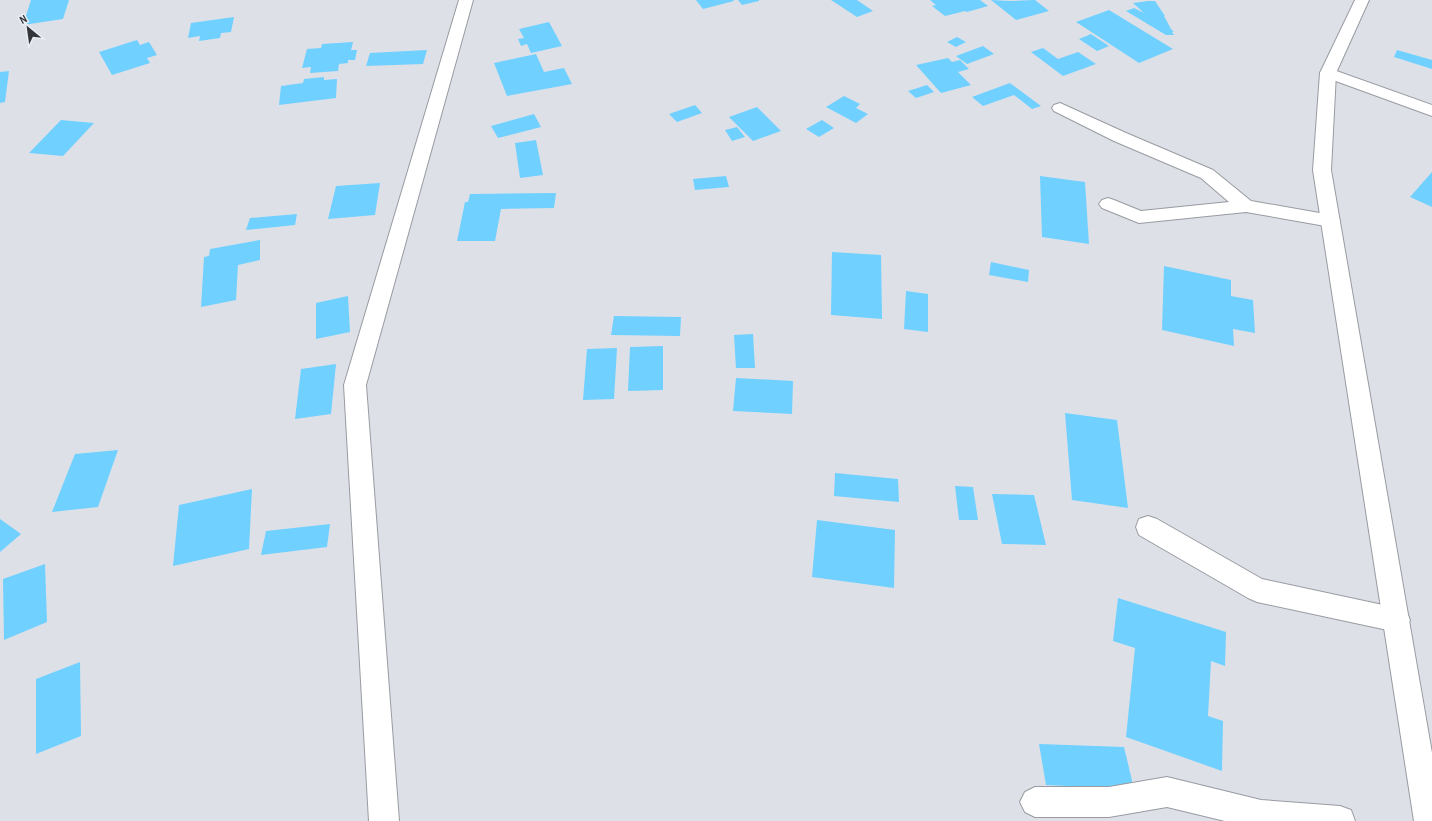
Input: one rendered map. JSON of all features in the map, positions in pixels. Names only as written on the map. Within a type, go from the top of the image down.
[{"type":"street","points":[[384,821],[355,385],[466,0]]},
{"type":"street","points":[[1362,0],[1328,73],[1322,170],[1429,821]]},
{"type":"street","points":[[1328,73],[1432,111]]},
{"type":"street","points":[[1060,108],[1120,137],[1207,174],[1246,206]]},
{"type":"street","points":[[1108,204],[1139,217],[1246,206],[1331,221]]},
{"type":"street","points":[[1148,527],[1257,590],[1397,620]]},
{"type":"street","points":[[1035,802],[1109,802],[1167,792],[1261,815],[1340,821]]},
{"type":"building","points":[[31,0],[69,0],[63,19],[23,25]]},
{"type":"building","points":[[696,0],[733,0],[734,1],[703,9]]},
{"type":"building","points":[[738,0],[759,0],[759,1],[742,5]]},
{"type":"building","points":[[831,0],[857,0],[873,11],[857,17]]},
{"type":"building","points":[[930,0],[980,0],[988,6],[945,16],[932,6],[936,5]]},
{"type":"building","points":[[991,0],[1035,0],[1049,11],[1016,20]]},
{"type":"building","points":[[1155,1],[1174,32],[1172,32],[1174,35],[1166,35],[1126,11],[1134,8],[1144,13],[1133,3]]},
{"type":"building","points":[[1109,10],[1173,49],[1139,63],[1076,22]]},
{"type":"building","points":[[234,17],[231,32],[221,33],[220,38],[199,41],[200,36],[188,38],[191,23]]},
{"type":"building","points":[[549,22],[562,46],[531,53],[527,44],[521,46],[518,39],[524,38],[519,29]]},
{"type":"building","points":[[1091,34],[1109,46],[1097,51],[1079,39]]},
{"type":"building","points":[[957,37],[966,42],[956,47],[947,42]]},
{"type":"building","points":[[137,40],[140,45],[149,42],[157,55],[147,58],[150,63],[112,75],[99,52]]},
{"type":"building","points":[[353,42],[351,50],[357,50],[355,60],[348,60],[348,63],[339,64],[338,71],[310,73],[311,67],[302,68],[307,49],[321,48],[322,44]]},
{"type":"building","points":[[983,46],[994,54],[967,64],[956,56]]},
{"type":"building","points":[[1043,48],[1058,59],[1078,52],[1096,64],[1063,76],[1031,52]]},
{"type":"building","points":[[427,50],[423,64],[366,66],[370,53]]},
{"type":"building","points":[[1397,50],[1432,60],[1432,69],[1394,57]]},
{"type":"building","points":[[536,54],[544,72],[564,68],[572,84],[507,96],[494,63]]},
{"type":"building","points":[[948,58],[952,62],[960,60],[969,69],[958,72],[971,85],[941,93],[916,65]]},
{"type":"building","points":[[9,71],[5,102],[0,103],[0,72]]},
{"type":"building","points":[[324,77],[324,80],[337,79],[336,98],[279,105],[281,86],[303,83],[304,79]]},
{"type":"building","points":[[1010,83],[1041,106],[1032,109],[1014,95],[983,106],[972,97]]},
{"type":"building","points":[[927,85],[934,92],[916,98],[908,91]]},
{"type":"building","points":[[844,96],[860,104],[856,108],[868,114],[856,123],[826,107]]},
{"type":"building","points":[[695,105],[702,113],[677,122],[669,114]]},
{"type":"building","points":[[757,107],[781,131],[753,141],[729,117]]},
{"type":"building","points":[[534,114],[541,127],[498,138],[491,126]]},
{"type":"building","points":[[61,120],[94,123],[63,156],[29,153]]},
{"type":"building","points":[[822,120],[834,128],[819,137],[806,129]]},
{"type":"building","points":[[737,127],[745,137],[732,141],[725,130]]},
{"type":"building","points":[[536,140],[543,175],[520,178],[515,143]]},
{"type":"building","points":[[1432,172],[1432,207],[1410,197]]},
{"type":"building","points":[[726,176],[729,187],[695,190],[693,179]]},
{"type":"building","points":[[1040,176],[1085,182],[1089,244],[1042,237]]},
{"type":"building","points":[[380,183],[375,215],[328,219],[336,186]]},
{"type":"building","points":[[556,193],[554,208],[501,209],[495,241],[457,241],[465,202],[468,202],[470,194]]},
{"type":"building","points":[[297,214],[295,225],[246,230],[250,218]]},
{"type":"building","points":[[260,240],[260,260],[238,265],[236,300],[201,307],[204,257],[209,256],[210,249]]},
{"type":"building","points":[[832,252],[881,255],[882,319],[831,315]]},
{"type":"building","points":[[991,262],[1029,270],[1028,282],[989,275]]},
{"type":"building","points":[[1164,266],[1231,280],[1231,296],[1253,300],[1255,333],[1233,329],[1234,346],[1162,330]]},
{"type":"building","points":[[906,291],[928,294],[928,332],[904,329]]},
{"type":"building","points":[[348,296],[350,332],[316,339],[316,303]]},
{"type":"building","points":[[614,316],[681,317],[680,336],[611,335]]},
{"type":"building","points":[[753,334],[755,368],[736,368],[734,335]]},
{"type":"building","points":[[663,346],[663,390],[628,391],[630,347]]},
{"type":"building","points":[[617,348],[614,399],[583,400],[587,349]]},
{"type":"building","points":[[336,364],[331,414],[295,419],[301,369]]},
{"type":"building","points":[[736,378],[793,381],[792,414],[733,411]]},
{"type":"building","points":[[1065,413],[1117,420],[1128,508],[1072,500]]},
{"type":"building","points":[[118,450],[98,507],[52,512],[75,454]]},
{"type":"building","points":[[835,473],[898,479],[899,502],[834,496]]},
{"type":"building","points":[[955,486],[973,487],[978,520],[959,520]]},
{"type":"building","points":[[252,489],[249,549],[173,566],[179,505]]},
{"type":"building","points":[[992,494],[1034,495],[1046,545],[1002,544]]},
{"type":"building","points":[[0,519],[21,534],[0,552]]},
{"type":"building","points":[[817,520],[895,530],[894,588],[812,577]]},
{"type":"building","points":[[330,524],[327,547],[261,555],[266,531]]},
{"type":"building","points":[[45,564],[47,622],[4,640],[3,579]]},
{"type":"building","points":[[1118,598],[1226,632],[1225,666],[1211,661],[1208,716],[1223,721],[1222,771],[1126,737],[1135,648],[1113,641]]},
{"type":"building","points":[[80,662],[81,736],[36,754],[36,679]]},
{"type":"building","points":[[1039,744],[1124,747],[1134,789],[1046,785]]}]
